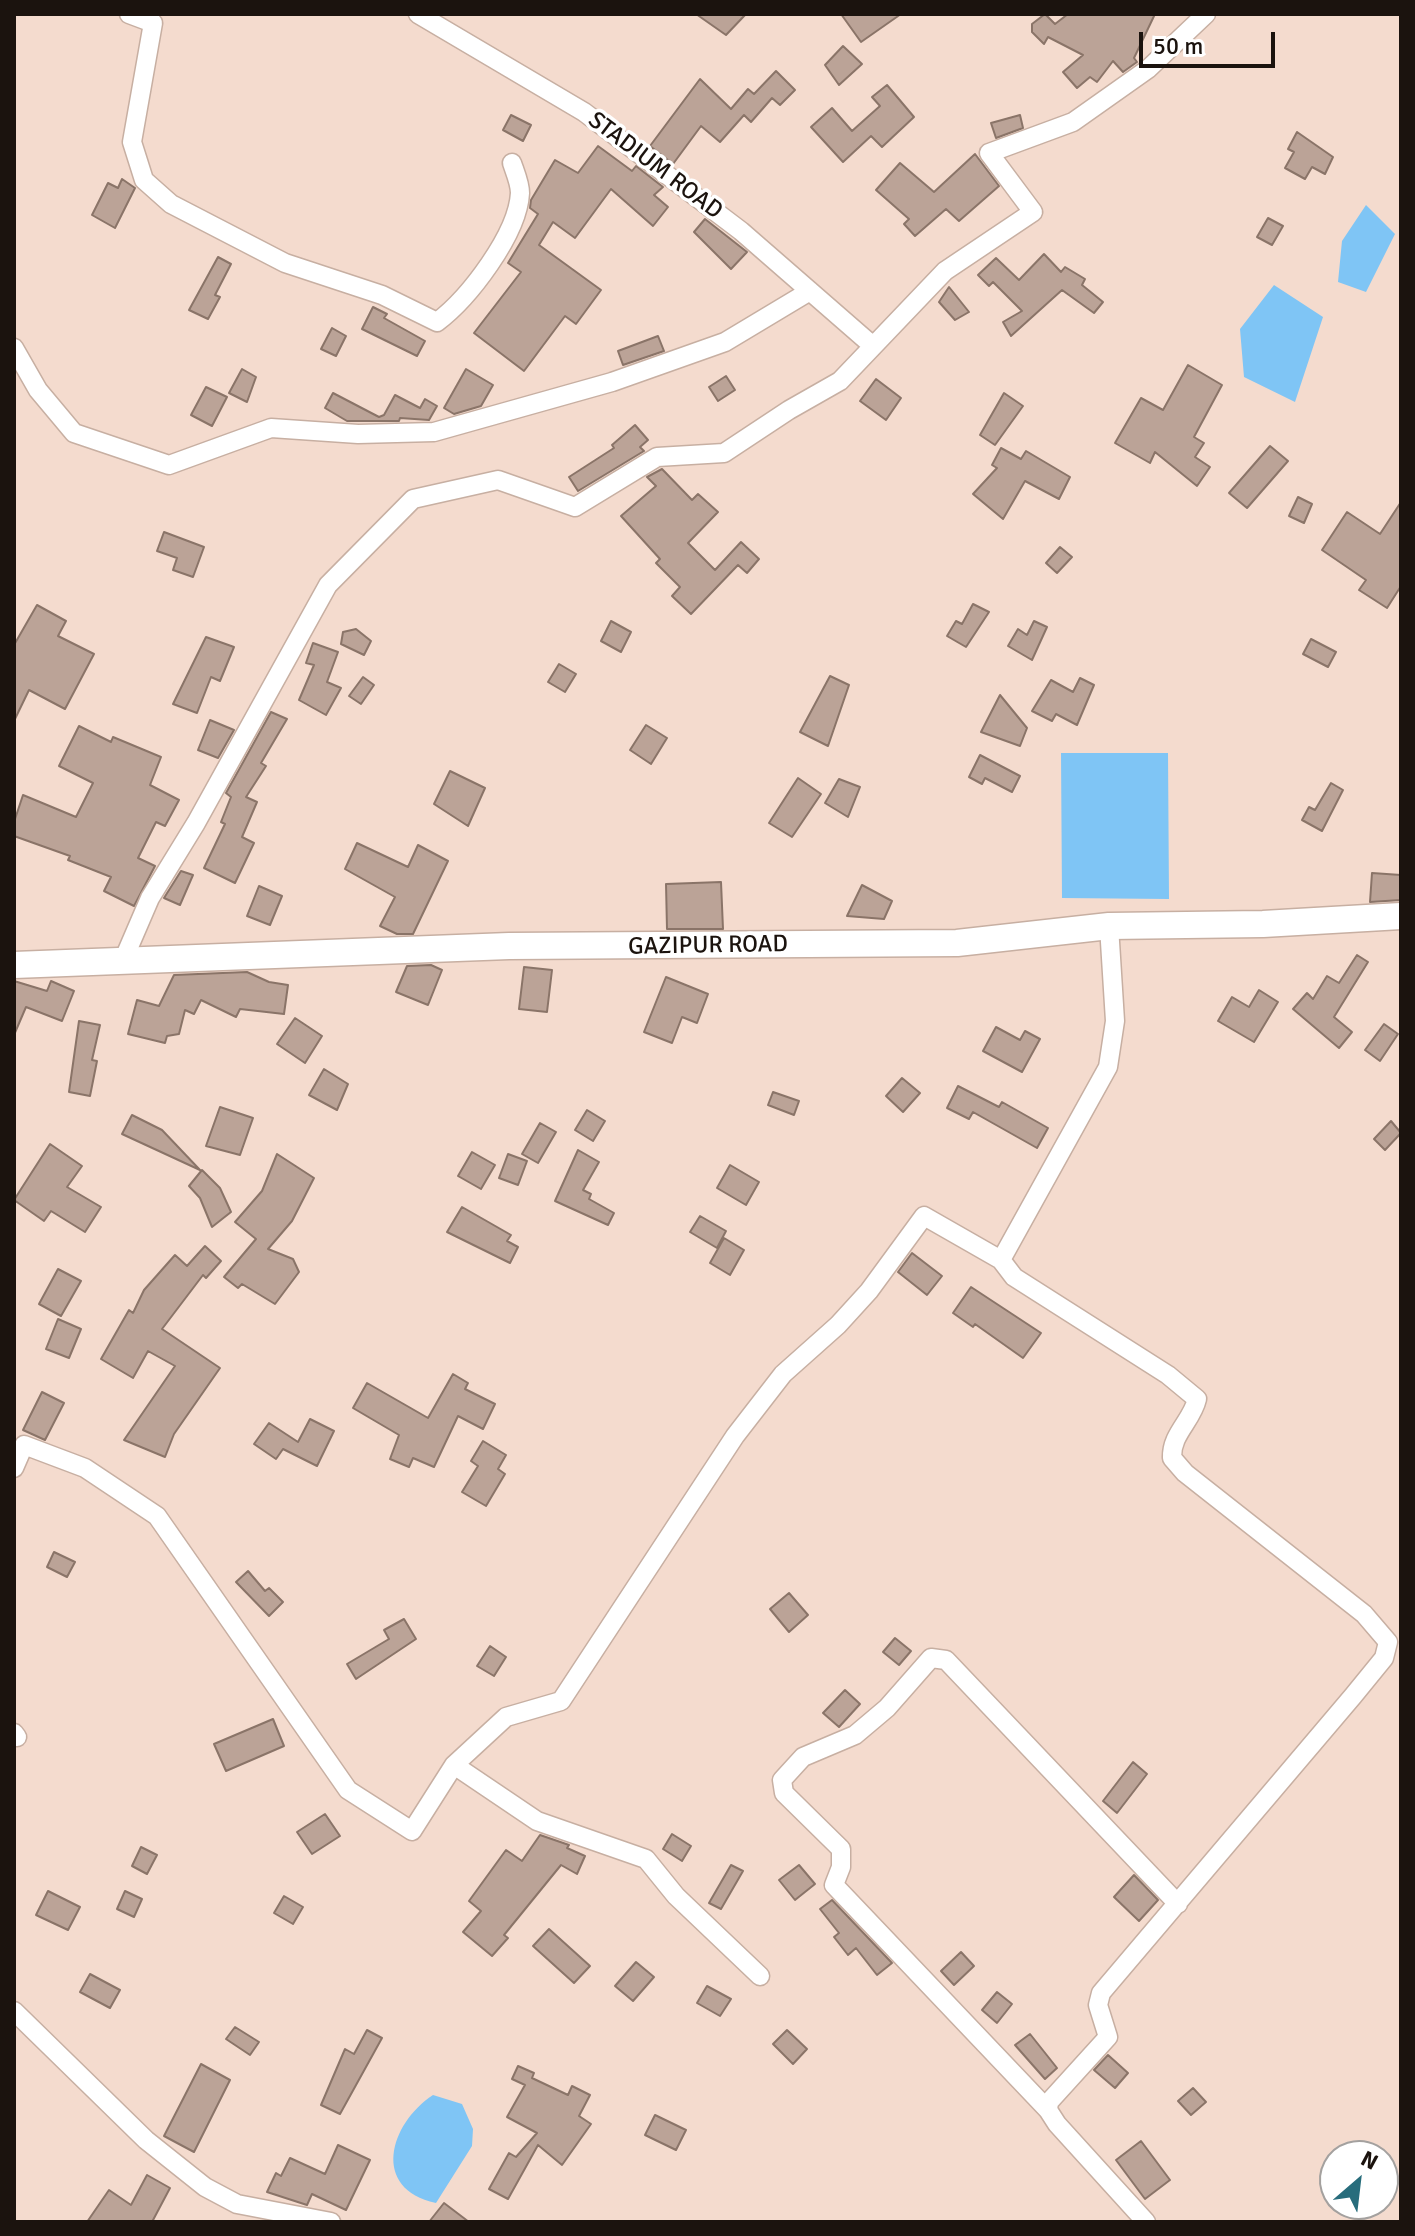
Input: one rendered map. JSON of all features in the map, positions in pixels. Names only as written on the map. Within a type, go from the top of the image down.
[{"type":"street","points":[[129,14],[153,23],[132,142],[144,180],[171,204],[285,263],[382,295],[437,322],[470,289],[506,236],[520,191],[512,163]]},
{"type":"street","name":"STADIUM ROAD","points":[[418,14],[584,112],[741,231],[873,346]]},
{"type":"street","points":[[122,963],[150,898],[204,810],[328,585],[413,499],[498,480],[575,507],[657,457],[724,453],[840,381],[945,271],[1033,212],[989,153],[1073,122],[1148,69],[1206,14]]},
{"type":"street","points":[[14,348],[38,390],[74,433],[169,465],[271,428],[358,434],[434,432],[509,412],[612,382],[725,342],[810,291]]},
{"type":"street","name":"GAZIPUR ROAD","points":[[14,965],[509,946],[957,943],[1109,926],[1263,924],[1401,916]]},
{"type":"street","points":[[1001,1260],[1108,1067],[1115,1021],[1109,926]]},
{"type":"street","points":[[14,1468],[24,1445],[85,1468],[157,1516],[348,1790],[412,1831],[454,1765],[506,1717],[561,1701],[735,1436],[783,1374],[838,1325],[869,1291],[924,1216],[1001,1260],[1014,1277],[1168,1375],[1197,1399],[1194,1411],[1176,1437],[1172,1458],[1185,1473],[1364,1614],[1388,1642]]},
{"type":"street","points":[[1048,2110],[1049,2102],[1108,2037],[1098,2005],[1101,1993],[1384,1658],[1388,1642],[1401,1628]]},
{"type":"street","points":[[1146,2222],[1048,2110],[834,1885],[841,1867],[841,1849],[784,1793],[782,1780],[803,1757],[855,1735],[887,1708],[931,1658],[946,1660],[1178,1904]]},
{"type":"street","points":[[454,1765],[537,1821],[646,1859],[686,1906],[760,1976]]},
{"type":"street","points":[[14,2011],[80,2071],[146,2140],[205,2187],[237,2204],[331,2222]]},
{"type":"water","points":[[1366,205],[1395,234],[1366,292],[1338,282],[1342,241]]},
{"type":"water","points":[[1274,285],[1323,317],[1295,402],[1244,377],[1240,329]]},
{"type":"water","points":[[1061,753],[1168,753],[1169,899],[1062,898]]},
{"type":"water","points":[[433,2095],[462,2104],[473,2129],[472,2146],[436,2203],[415,2196],[402,2184],[395,2170],[394,2155],[397,2138],[406,2122]]},
{"type":"building","points":[[696,14],[746,14],[726,35]]},
{"type":"building","points":[[841,14],[901,14],[861,42]]},
{"type":"building","points":[[1045,14],[1055,24],[1068,14],[1155,14],[1134,58],[1137,62],[1123,72],[1113,61],[1097,82],[1090,77],[1077,88],[1063,72],[1083,55],[1048,37],[1044,44],[1032,32],[1032,24]]},
{"type":"building","points":[[843,46],[862,64],[839,85],[825,65]]},
{"type":"building","points":[[776,71],[795,90],[780,105],[772,98],[751,122],[744,115],[720,142],[701,126],[673,164],[650,146],[700,79],[731,109],[748,89],[754,94]]},
{"type":"building","points":[[887,85],[914,117],[882,147],[871,136],[843,162],[811,127],[832,108],[852,131],[880,106],[872,97]]},
{"type":"building","points":[[511,115],[531,125],[523,141],[503,130]]},
{"type":"building","points":[[1020,115],[1023,128],[996,138],[991,123]]},
{"type":"building","points":[[1297,132],[1333,157],[1325,174],[1312,167],[1305,179],[1285,168],[1294,152],[1288,149]]},
{"type":"building","points":[[598,146],[632,171],[636,166],[663,187],[654,195],[668,207],[653,226],[611,189],[575,238],[553,222],[539,245],[601,290],[576,324],[565,316],[524,371],[474,333],[521,272],[508,263],[538,214],[530,208],[531,200],[555,160],[578,173]]},
{"type":"building","points":[[975,154],[999,186],[959,221],[946,209],[915,236],[904,224],[909,219],[876,190],[900,163],[934,192]]},
{"type":"building","points":[[122,179],[135,188],[115,228],[92,215],[108,183],[118,188]]},
{"type":"building","points":[[1268,218],[1283,226],[1272,245],[1257,237]]},
{"type":"building","points":[[705,219],[747,252],[731,269],[694,232]]},
{"type":"building","points":[[1044,254],[1061,272],[1065,267],[1085,279],[1082,285],[1103,302],[1094,313],[1062,290],[1011,336],[1003,322],[1022,311],[993,282],[989,286],[978,275],[996,258],[1019,280]]},
{"type":"building","points":[[218,257],[231,264],[215,295],[220,297],[208,319],[189,310]]},
{"type":"building","points":[[949,287],[969,312],[955,320],[939,302]]},
{"type":"building","points":[[373,307],[387,314],[384,318],[425,341],[417,356],[362,329]]},
{"type":"building","points":[[332,328],[346,336],[336,356],[321,349]]},
{"type":"building","points":[[658,336],[664,351],[623,365],[618,351]]},
{"type":"building","points":[[1188,365],[1222,385],[1194,437],[1204,443],[1195,457],[1210,467],[1197,486],[1155,452],[1150,463],[1115,443],[1141,398],[1163,410]]},
{"type":"building","points":[[242,369],[256,377],[247,402],[229,393]]},
{"type":"building","points":[[466,369],[493,385],[481,406],[454,414],[444,408]]},
{"type":"building","points":[[726,376],[735,390],[718,401],[709,387]]},
{"type":"building","points":[[876,379],[901,398],[886,420],[860,401]]},
{"type":"building","points":[[206,387],[227,397],[212,426],[191,415]]},
{"type":"building","points":[[333,393],[379,417],[384,415],[395,395],[420,408],[425,399],[437,406],[429,420],[347,421],[325,408]]},
{"type":"building","points":[[1004,393],[1023,406],[995,445],[980,435]]},
{"type":"building","points":[[635,425],[648,440],[640,447],[644,451],[578,491],[569,477],[614,448],[612,445]]},
{"type":"building","points":[[1270,446],[1288,461],[1247,508],[1229,493]]},
{"type":"building","points":[[1001,448],[1021,459],[1026,451],[1070,477],[1059,499],[1025,481],[1003,519],[973,494],[997,468],[992,465]]},
{"type":"building","points":[[662,469],[692,500],[698,494],[718,512],[688,543],[715,570],[741,542],[759,559],[747,573],[738,565],[691,614],[672,596],[680,587],[656,563],[660,559],[621,516],[656,486],[647,477]]},
{"type":"building","points":[[1298,497],[1312,504],[1304,523],[1289,516]]},
{"type":"building","points":[[1401,502],[1401,586],[1387,608],[1359,590],[1366,580],[1322,550],[1347,512],[1380,534]]},
{"type":"building","points":[[164,532],[204,547],[193,577],[173,570],[177,558],[157,551]]},
{"type":"building","points":[[1060,547],[1072,557],[1057,573],[1046,563]]},
{"type":"building","points":[[973,604],[989,612],[966,647],[947,636],[956,621],[962,624]]},
{"type":"building","points":[[37,605],[66,621],[58,636],[94,654],[65,709],[29,690],[14,721],[14,645]]},
{"type":"building","points":[[611,621],[631,632],[621,652],[601,641]]},
{"type":"building","points":[[1034,621],[1047,627],[1032,660],[1008,646],[1018,629],[1027,635]]},
{"type":"building","points":[[356,629],[371,641],[364,655],[341,644],[343,632]]},
{"type":"building","points":[[206,637],[234,647],[220,681],[211,677],[197,713],[173,704]]},
{"type":"building","points":[[1311,639],[1336,652],[1328,667],[1303,654]]},
{"type":"building","points":[[313,643],[338,652],[327,682],[341,688],[326,715],[299,700],[314,665],[306,663]]},
{"type":"building","points":[[559,664],[576,674],[565,692],[548,682]]},
{"type":"building","points":[[830,676],[849,685],[828,746],[800,732]]},
{"type":"building","points":[[363,677],[374,685],[361,704],[349,696]]},
{"type":"building","points":[[1080,678],[1094,685],[1077,725],[1056,714],[1052,721],[1032,711],[1051,680],[1073,692]]},
{"type":"building","points":[[1000,695],[1027,728],[1020,746],[981,732]]},
{"type":"building","points":[[271,712],[287,719],[261,763],[266,766],[246,797],[257,802],[242,837],[254,843],[235,883],[204,868],[225,824],[221,822],[231,797],[226,793]]},
{"type":"building","points":[[210,720],[234,730],[218,758],[198,750]]},
{"type":"building","points":[[646,725],[667,738],[651,764],[630,750]]},
{"type":"building","points":[[79,726],[111,742],[113,737],[161,757],[150,785],[179,800],[165,826],[156,822],[138,858],[155,866],[134,906],[104,891],[111,877],[68,860],[70,856],[14,836],[14,822],[23,795],[76,817],[93,783],[59,766]]},
{"type":"building","points":[[980,755],[1020,776],[1012,792],[985,778],[982,784],[969,777]]},
{"type":"building","points":[[450,771],[485,788],[468,826],[434,804]]},
{"type":"building","points":[[798,778],[821,794],[792,837],[769,823]]},
{"type":"building","points":[[839,779],[860,787],[848,817],[825,803]]},
{"type":"building","points":[[1331,783],[1343,790],[1322,831],[1302,820],[1309,807],[1315,810]]},
{"type":"building","points":[[357,843],[408,867],[418,845],[448,861],[413,934],[397,934],[380,926],[395,897],[345,869]]},
{"type":"building","points":[[181,871],[193,875],[180,905],[164,898]]},
{"type":"building","points":[[1372,873],[1401,875],[1401,900],[1370,902]]},
{"type":"building","points":[[721,882],[723,929],[667,929],[666,884]]},
{"type":"building","points":[[862,885],[892,901],[884,919],[847,916]]},
{"type":"building","points":[[259,886],[282,896],[270,925],[247,916]]},
{"type":"building","points":[[1357,955],[1368,962],[1334,1017],[1352,1032],[1339,1048],[1293,1009],[1307,993],[1313,999],[1327,976],[1339,983]]},
{"type":"building","points":[[431,965],[442,970],[428,1005],[396,992],[407,966]]},
{"type":"building","points":[[524,967],[552,970],[547,1012],[519,1009]]},
{"type":"building","points":[[247,972],[269,982],[288,985],[284,1014],[240,1009],[236,1017],[201,1000],[194,1014],[185,1010],[179,1034],[167,1036],[165,1043],[128,1034],[137,1000],[159,1006],[174,975]]},
{"type":"building","points":[[666,977],[708,994],[697,1023],[682,1017],[672,1043],[644,1032]]},
{"type":"building","points":[[14,981],[47,991],[51,981],[74,991],[62,1021],[26,1007],[14,1035]]},
{"type":"building","points":[[1259,990],[1278,1002],[1254,1042],[1218,1021],[1232,997],[1249,1007]]},
{"type":"building","points":[[295,1018],[322,1036],[305,1063],[277,1044]]},
{"type":"building","points":[[79,1021],[100,1025],[92,1060],[97,1061],[90,1096],[69,1092]]},
{"type":"building","points":[[1384,1024],[1398,1034],[1380,1061],[1365,1050]]},
{"type":"building","points":[[996,1027],[1020,1040],[1025,1031],[1040,1039],[1022,1072],[983,1051]]},
{"type":"building","points":[[324,1069],[348,1084],[337,1110],[309,1095]]},
{"type":"building","points":[[902,1078],[920,1093],[903,1112],[886,1096]]},
{"type":"building","points":[[958,1086],[999,1107],[1002,1102],[1048,1128],[1037,1148],[973,1112],[969,1119],[947,1108]]},
{"type":"building","points":[[773,1092],[799,1101],[794,1115],[768,1105]]},
{"type":"building","points":[[220,1107],[253,1118],[240,1155],[206,1146]]},
{"type":"building","points":[[587,1110],[605,1121],[593,1141],[575,1130]]},
{"type":"building","points":[[132,1115],[162,1130],[200,1170],[122,1134]]},
{"type":"building","points":[[1391,1121],[1401,1133],[1385,1150],[1374,1139]]},
{"type":"building","points":[[540,1123],[556,1132],[538,1163],[522,1154]]},
{"type":"building","points":[[50,1144],[82,1166],[67,1187],[101,1207],[85,1232],[51,1211],[44,1221],[14,1200]]},
{"type":"building","points":[[578,1150],[599,1162],[583,1190],[591,1194],[589,1199],[614,1213],[608,1225],[555,1201]]},
{"type":"building","points":[[472,1152],[495,1165],[481,1189],[458,1176]]},
{"type":"building","points":[[277,1154],[314,1178],[292,1221],[268,1249],[293,1259],[299,1272],[275,1304],[242,1284],[238,1288],[224,1277],[256,1239],[235,1222],[262,1191]]},
{"type":"building","points":[[508,1154],[527,1161],[518,1185],[499,1178]]},
{"type":"building","points":[[730,1165],[759,1182],[746,1205],[717,1188]]},
{"type":"building","points":[[202,1170],[220,1188],[231,1212],[212,1227],[200,1198],[189,1186]]},
{"type":"building","points":[[462,1207],[511,1235],[507,1241],[518,1247],[510,1263],[447,1232]]},
{"type":"building","points":[[700,1216],[726,1231],[717,1248],[690,1232]]},
{"type":"building","points":[[724,1238],[744,1250],[730,1275],[710,1263]]},
{"type":"building","points":[[205,1246],[221,1261],[206,1278],[203,1275],[162,1329],[220,1368],[174,1434],[165,1457],[124,1440],[175,1366],[148,1351],[133,1378],[101,1359],[129,1310],[133,1313],[144,1290],[175,1255],[187,1266]]},
{"type":"building","points":[[912,1253],[942,1276],[927,1295],[898,1272]]},
{"type":"building","points":[[58,1269],[81,1281],[61,1316],[39,1304]]},
{"type":"building","points":[[971,1287],[1041,1333],[1023,1358],[975,1324],[973,1327],[953,1313]]},
{"type":"building","points":[[58,1319],[81,1329],[69,1358],[46,1349]]},
{"type":"building","points":[[453,1374],[468,1383],[465,1389],[495,1404],[483,1429],[458,1416],[434,1467],[413,1458],[409,1467],[390,1459],[399,1435],[353,1408],[367,1383],[428,1418]]},
{"type":"building","points":[[42,1392],[64,1403],[45,1440],[23,1430]]},
{"type":"building","points":[[310,1419],[334,1431],[317,1466],[283,1449],[276,1459],[254,1444],[269,1423],[298,1442]]},
{"type":"building","points":[[483,1441],[506,1455],[498,1469],[505,1474],[486,1506],[462,1492],[478,1466],[471,1461]]},
{"type":"building","points":[[54,1552],[75,1562],[67,1577],[47,1567]]},
{"type":"building","points":[[248,1571],[265,1591],[269,1588],[283,1602],[269,1616],[236,1582]]},
{"type":"building","points":[[789,1593],[808,1615],[789,1632],[770,1609]]},
{"type":"building","points":[[404,1619],[416,1639],[356,1679],[347,1664],[389,1639],[384,1630]]},
{"type":"building","points":[[895,1638],[911,1651],[899,1665],[883,1652]]},
{"type":"building","points":[[490,1646],[506,1657],[494,1676],[477,1666]]},
{"type":"building","points":[[845,1690],[860,1704],[839,1727],[823,1713]]},
{"type":"building","points":[[273,1719],[284,1746],[226,1771],[214,1744]]},
{"type":"building","points":[[1133,1762],[1147,1774],[1117,1813],[1103,1801]]},
{"type":"building","points":[[325,1814],[340,1836],[312,1854],[297,1832]]},
{"type":"building","points":[[672,1834],[691,1846],[682,1861],[663,1849]]},
{"type":"building","points":[[540,1835],[569,1845],[567,1848],[585,1856],[577,1874],[561,1865],[504,1935],[508,1938],[492,1956],[463,1932],[481,1911],[469,1901],[506,1850],[522,1861]]},
{"type":"building","points":[[141,1847],[157,1855],[147,1874],[132,1866]]},
{"type":"building","points":[[731,1865],[743,1871],[721,1909],[709,1903]]},
{"type":"building","points":[[799,1865],[815,1884],[795,1900],[779,1880]]},
{"type":"building","points":[[1134,1875],[1158,1900],[1139,1921],[1114,1897]]},
{"type":"building","points":[[48,1891],[80,1907],[68,1930],[36,1915]]},
{"type":"building","points":[[125,1891],[142,1899],[134,1917],[117,1909]]},
{"type":"building","points":[[284,1896],[303,1907],[293,1924],[274,1913]]},
{"type":"building","points":[[832,1900],[892,1963],[877,1975],[856,1948],[848,1955],[834,1937],[839,1933],[820,1909]]},
{"type":"building","points":[[549,1929],[590,1966],[574,1983],[533,1946]]},
{"type":"building","points":[[961,1952],[974,1966],[954,1985],[941,1971]]},
{"type":"building","points":[[636,1962],[654,1977],[633,2001],[615,1986]]},
{"type":"building","points":[[90,1974],[120,1990],[110,2008],[80,1992]]},
{"type":"building","points":[[707,1986],[731,1999],[720,2016],[697,2003]]},
{"type":"building","points":[[997,1992],[1012,2004],[997,2023],[982,2010]]},
{"type":"building","points":[[235,2027],[259,2042],[250,2055],[226,2039]]},
{"type":"building","points":[[367,2030],[382,2038],[340,2114],[321,2105],[345,2049],[354,2054]]},
{"type":"building","points":[[787,2030],[807,2049],[793,2064],[773,2044]]},
{"type":"building","points":[[1030,2034],[1057,2068],[1045,2079],[1015,2045]]},
{"type":"building","points":[[1108,2055],[1128,2073],[1115,2088],[1094,2070]]},
{"type":"building","points":[[201,2064],[230,2080],[194,2152],[164,2136]]},
{"type":"building","points":[[518,2066],[534,2073],[532,2078],[568,2095],[572,2086],[590,2095],[579,2116],[591,2124],[562,2165],[538,2145],[508,2199],[489,2189],[509,2153],[516,2157],[537,2133],[507,2117],[525,2085],[512,2079]]},
{"type":"building","points":[[1193,2088],[1206,2102],[1191,2115],[1178,2101]]},
{"type":"building","points":[[655,2115],[686,2130],[676,2150],[645,2135]]},
{"type":"building","points":[[1141,2141],[1170,2180],[1145,2199],[1116,2160]]},
{"type":"building","points":[[338,2145],[370,2160],[346,2210],[312,2194],[307,2205],[267,2192],[276,2173],[281,2176],[290,2158],[325,2174]]},
{"type":"building","points":[[147,2175],[170,2188],[152,2222],[87,2222],[109,2190],[131,2205]]},
{"type":"building","points":[[444,2203],[469,2222],[429,2222]]}]
